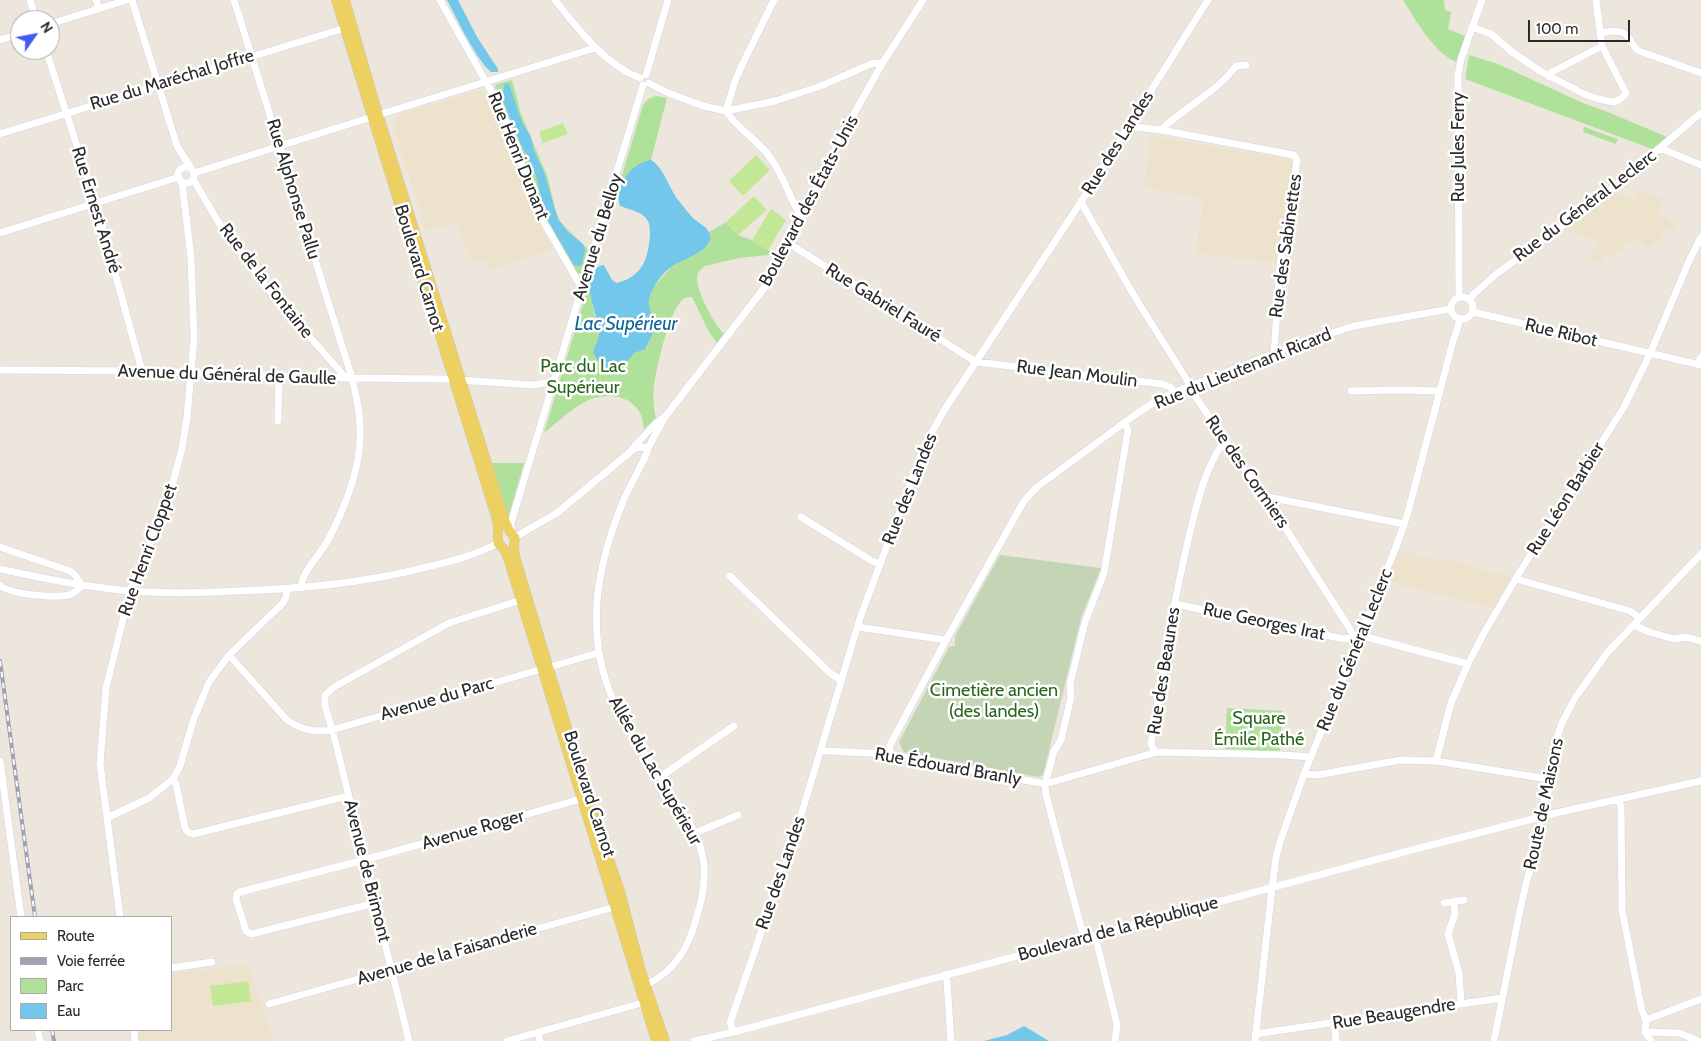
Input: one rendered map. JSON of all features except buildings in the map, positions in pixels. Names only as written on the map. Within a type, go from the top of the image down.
[{"type":"main road","name":"Boulevard Carnot","points":[[336,0],[375,116],[457,380],[497,520],[500,543],[546,668]]},
{"type":"main road","name":"Boulevard Carnot","points":[[345,0],[375,116]]},
{"type":"main road","name":"Boulevard Carnot","points":[[457,380],[505,522],[512,537],[516,559],[546,668],[584,798],[620,905],[643,986],[665,1041]]},
{"type":"main road","points":[[504,532],[512,537],[509,549],[500,543],[504,532]]},
{"type":"main road","points":[[648,1001],[656,1041]]},
{"type":"main road","points":[[653,1029],[661,1041]]},
{"type":"street","points":[[96,0],[99,9]]},
{"type":"street","points":[[60,21],[127,0]]},
{"type":"street","name":"Rue Henri Cloppet","points":[[132,0],[178,146],[193,174]]},
{"type":"street","name":"Rue Alphonse Pallu","points":[[234,0],[349,378],[360,429],[356,468],[338,520],[326,543],[302,579],[302,588]]},
{"type":"street","name":"Rue Henri Dunant","points":[[440,0],[487,82],[509,127],[525,178],[542,219],[576,280],[582,286]]},
{"type":"street","points":[[555,0],[596,48],[631,75],[687,100],[726,111],[774,101],[821,86],[867,65],[876,62],[882,64]]},
{"type":"street","name":"Avenue du Belloy","points":[[512,537],[511,523],[668,0]]},
{"type":"street","points":[[726,111],[735,80],[774,0]]},
{"type":"street","name":"Boulevard des États-Unis","points":[[512,537],[557,513],[635,448],[645,448],[651,444],[665,418],[774,275],[837,145],[882,64],[923,0]]},
{"type":"street","name":"Rue des Landes","points":[[734,1032],[730,1023],[799,822],[858,626],[928,439],[938,420],[1081,202],[1208,0]]},
{"type":"street","name":"Rue Jules Ferry","points":[[1458,297],[1458,75],[1461,59],[1482,0]]},
{"type":"street","points":[[1472,27],[1491,34],[1512,52],[1549,77],[1598,99],[1609,102],[1618,101],[1626,93],[1602,46],[1596,0]]},
{"type":"street","name":"Rue du Maréchal Joffre","points":[[0,134],[252,55],[345,28]]},
{"type":"street","points":[[1600,33],[1622,32],[1627,35],[1635,49],[1701,73]]},
{"type":"street","points":[[1549,77],[1552,72],[1602,46]]},
{"type":"street","points":[[180,177],[188,183],[193,174],[596,48]]},
{"type":"street","name":"Rue Ernest André","points":[[49,60],[95,204],[142,371]]},
{"type":"street","points":[[1161,130],[1215,88],[1236,66],[1246,66]]},
{"type":"street","points":[[726,111],[760,145],[770,158],[781,174],[796,209],[802,218]]},
{"type":"street","name":"Rue du Général Leclerc","points":[[1470,300],[1495,275],[1606,194],[1701,113]]},
{"type":"street","name":"Rue des Sabinettes","points":[[1131,124],[1136,127],[1294,155],[1297,160],[1280,263],[1274,354]]},
{"type":"street","name":"Rue Henri Cloppet","points":[[120,916],[100,764],[106,688],[130,591],[157,527],[170,490],[183,440],[192,373],[194,338],[193,295],[178,146]]},
{"type":"street","points":[[1660,148],[1701,165]]},
{"type":"street","points":[[180,177],[184,167],[193,174]]},
{"type":"street","name":"Rue de la Fontaine","points":[[193,174],[219,223],[259,278],[349,378]]},
{"type":"street","points":[[0,233],[180,177]]},
{"type":"street","name":"Rue des Cormiers","points":[[1081,202],[1133,294],[1190,387],[1357,637]]},
{"type":"street","name":"Rue Léon Barbier","points":[[1436,761],[1451,703],[1468,664],[1516,579],[1624,407],[1650,354],[1685,270],[1701,238]]},
{"type":"street","name":"Rue Gabriel Fauré","points":[[790,244],[976,362]]},
{"type":"street","points":[[1458,297],[1465,297],[1470,300],[1474,306],[1470,317],[1460,320],[1455,317],[1450,308],[1454,300],[1458,297]]},
{"type":"street","name":"Rue du Lieutenant Ricard","points":[[889,754],[890,746],[946,640],[1027,496],[1037,487],[1124,422],[1153,403],[1175,392],[1307,341],[1354,326],[1450,308]]},
{"type":"street","name":"Rue Ribot","points":[[1473,312],[1699,365]]},
{"type":"street","name":"Rue du Général Leclerc","points":[[1255,1038],[1278,848],[1304,774],[1357,637],[1404,524],[1460,320]]},
{"type":"street","points":[[1699,365],[1701,357]]},
{"type":"street","name":"Rue Jean Moulin","points":[[976,362],[1162,384],[1170,387],[1175,392]]},
{"type":"street","name":"Avenue du Général de Gaulle","points":[[0,370],[142,371],[457,380],[532,385],[554,382]]},
{"type":"street","points":[[278,421],[279,375]]},
{"type":"street","points":[[1351,391],[1440,391]]},
{"type":"street","name":"Boulevard des États-Unis","points":[[628,453],[642,436],[665,418]]},
{"type":"street","points":[[1084,938],[1045,784],[1054,751],[1061,740],[1071,697],[1070,684],[1085,622],[1106,566],[1128,430],[1124,422]]},
{"type":"street","points":[[642,436],[640,440],[645,448]]},
{"type":"street","name":"Rue des Beaunes","points":[[1225,441],[1215,456],[1198,500],[1175,604],[1151,744],[1154,751],[1157,752],[1311,757]]},
{"type":"street","name":"Allée du Lac Supérieur","points":[[643,986],[659,978],[683,953],[701,902],[704,882],[702,853],[695,833],[613,702],[598,653],[596,614],[604,560],[624,501],[646,454],[645,448]]},
{"type":"street","points":[[1263,496],[1404,524]]},
{"type":"street","points":[[801,517],[872,561],[880,564]]},
{"type":"street","points":[[1,570],[82,586],[130,591],[181,592],[287,589],[355,582],[398,574],[482,552],[500,543]]},
{"type":"street","points":[[0,547],[70,571],[82,586]]},
{"type":"street","name":"Route de Maisons","points":[[1494,1041],[1520,910],[1533,862],[1554,746],[1562,723],[1575,698],[1607,653],[1701,554]]},
{"type":"street","points":[[730,576],[830,673],[841,680]]},
{"type":"street","points":[[1516,579],[1630,611],[1640,618]]},
{"type":"street","points":[[0,585],[16,593],[45,595],[71,595],[82,586]]},
{"type":"street","points":[[107,818],[149,798],[173,779],[180,766],[209,682],[229,655],[283,603],[287,589]]},
{"type":"street","name":"Avenue de Brimont","points":[[409,1041],[332,730],[324,706],[325,695],[334,687],[448,623],[521,600]]},
{"type":"street","name":"Rue Georges Irat","points":[[1175,604],[1344,639],[1357,637],[1468,664]]},
{"type":"street","points":[[1634,625],[1649,632],[1674,639],[1685,637],[1701,640]]},
{"type":"street","points":[[858,626],[946,640]]},
{"type":"street","name":"Avenue du Parc","points":[[229,655],[291,723],[313,732],[332,730],[598,653]]},
{"type":"street","points":[[660,777],[734,726]]},
{"type":"street","name":"Rue Édouard Branly","points":[[821,750],[889,754],[1045,784]]},
{"type":"street","points":[[1045,784],[1157,752]]},
{"type":"street","points":[[1304,774],[1317,775],[1392,760],[1436,761],[1548,778]]},
{"type":"street","points":[[0,761],[21,916]]},
{"type":"street","points":[[173,779],[176,784],[186,828],[188,832],[193,834],[348,796]]},
{"type":"street","name":"Boulevard de la République","points":[[694,1041],[734,1032],[1408,851],[1542,817],[1701,781]]},
{"type":"street","name":"Avenue Roger","points":[[375,903],[251,934],[246,931],[236,899],[237,894],[240,892],[364,860],[584,798]]},
{"type":"street","points":[[1619,800],[1621,808],[1622,910],[1642,1011],[1646,1020],[1645,1032],[1651,1041]]},
{"type":"street","points":[[695,833],[738,815]]},
{"type":"street","points":[[1444,903],[1464,900]]},
{"type":"street","points":[[1454,901],[1455,914],[1448,934],[1459,972],[1461,1003]]},
{"type":"street","name":"Avenue de la Faisanderie","points":[[269,1004],[620,905]]},
{"type":"street","points":[[1095,935],[1117,1025],[1115,1041]]},
{"type":"street","points":[[172,968],[212,962]]},
{"type":"street","points":[[945,974],[951,1041]]},
{"type":"street","name":"Rue Beaugendre","points":[[1255,1038],[1334,1023],[1502,998]]},
{"type":"street","points":[[1646,1020],[1701,999]]},
{"type":"street","points":[[507,1041],[648,1001]]},
{"type":"street","points":[[1334,1023],[1336,1041]]},
{"type":"street","points":[[538,1032],[540,1041]]},
{"type":"street","points":[[1645,1032],[1679,1033],[1699,1041]]},
{"type":"shaded area","points":[[480,90],[485,92],[494,108],[531,205],[553,250],[488,270],[485,260],[475,263],[473,257],[471,258],[468,249],[466,250],[457,222],[426,231],[393,125],[398,115]]},
{"type":"shaded area","points":[[1152,133],[1157,137],[1291,160],[1291,164],[1295,165],[1278,263],[1195,253],[1204,200],[1143,186]]},
{"type":"shaded area","points":[[1639,189],[1664,199],[1657,214],[1670,218],[1670,221],[1677,224],[1675,231],[1670,229],[1662,234],[1663,237],[1647,249],[1636,239],[1609,257],[1603,256],[1601,263],[1590,259],[1597,241],[1564,230],[1615,193],[1636,200]]},
{"type":"shaded area","points":[[1397,549],[1425,557],[1457,562],[1507,576],[1513,580],[1496,609],[1385,581]]},
{"type":"shaded area","points":[[248,963],[273,1041],[139,1041],[138,1031],[172,1031],[172,974]]},
{"type":"green space","points":[[1403,0],[1444,0],[1445,10],[1451,12],[1448,29],[1465,36],[1457,62],[1441,52],[1433,44]]},
{"type":"green space","points":[[1469,55],[1498,64],[1583,103],[1667,137],[1652,149],[1465,79]]},
{"type":"green space","points":[[512,80],[521,114],[548,178],[555,209],[560,221],[588,249],[581,273],[575,272],[542,209],[495,87],[497,84]]},
{"type":"green space","points":[[656,96],[667,98],[651,160],[629,172],[620,182],[643,105],[648,99]]},
{"type":"green space","points":[[563,123],[568,134],[543,143],[539,132]]},
{"type":"green space","points":[[1584,127],[1618,139],[1616,144],[1583,132]]},
{"type":"green space","points":[[756,155],[770,170],[743,196],[729,181]]},
{"type":"green space","points":[[754,196],[767,210],[738,235],[726,222]]},
{"type":"green space","points":[[771,209],[786,220],[768,250],[752,240]]},
{"type":"green space","name":"Parc du Lac Supérieur","points":[[726,222],[738,235],[752,240],[768,250],[783,252],[777,262],[769,255],[739,258],[705,266],[700,271],[697,278],[703,299],[711,316],[724,334],[717,343],[709,332],[692,297],[685,298],[679,303],[669,325],[654,386],[656,418],[644,430],[641,415],[632,403],[619,397],[605,396],[591,399],[579,405],[544,433],[589,284],[596,322],[600,329],[593,353],[603,366],[613,369],[629,360],[634,353],[646,347],[656,328],[648,305],[654,287],[671,267],[707,246],[710,243],[709,232]]},
{"type":"green space","points":[[490,463],[524,463],[508,518]]},
{"type":"green space","name":"Cimetière ancien (des landes)","points":[[1000,555],[1101,568],[1081,618],[1043,775],[1038,777],[904,752],[899,742],[949,647],[955,646],[955,636]]},
{"type":"green space","name":"Square Émile Pathé","points":[[1227,708],[1282,711],[1280,751],[1225,749]]},
{"type":"green space","points":[[1249,739],[1277,739],[1277,748],[1249,748]]},
{"type":"green space","points":[[248,981],[251,1001],[213,1006],[210,986]]},
{"type":"water","points":[[447,0],[458,0],[498,72],[491,72],[479,58]]},
{"type":"water","points":[[506,83],[509,84],[522,122],[531,137],[534,151],[544,172],[558,219],[567,231],[583,244],[585,250],[582,264],[579,266],[574,265],[545,216],[536,175],[500,94],[500,91],[504,90]]},
{"type":"water","name":"Lac Supérieur","points":[[651,160],[660,169],[686,210],[708,230],[710,240],[702,250],[675,264],[661,277],[655,286],[650,295],[649,303],[656,328],[645,349],[634,353],[629,360],[618,367],[608,369],[601,365],[593,353],[599,337],[599,331],[591,294],[591,275],[595,268],[604,265],[612,280],[617,283],[633,276],[646,259],[650,233],[649,223],[640,213],[620,206],[619,191],[621,183],[631,171],[644,162]]},
{"type":"water","points":[[1024,1026],[1049,1041],[984,1041],[1007,1035]]},
{"type":"railway","points":[[0,661],[35,916]]},
{"type":"railway","points":[[52,1031],[54,1041]]}]
